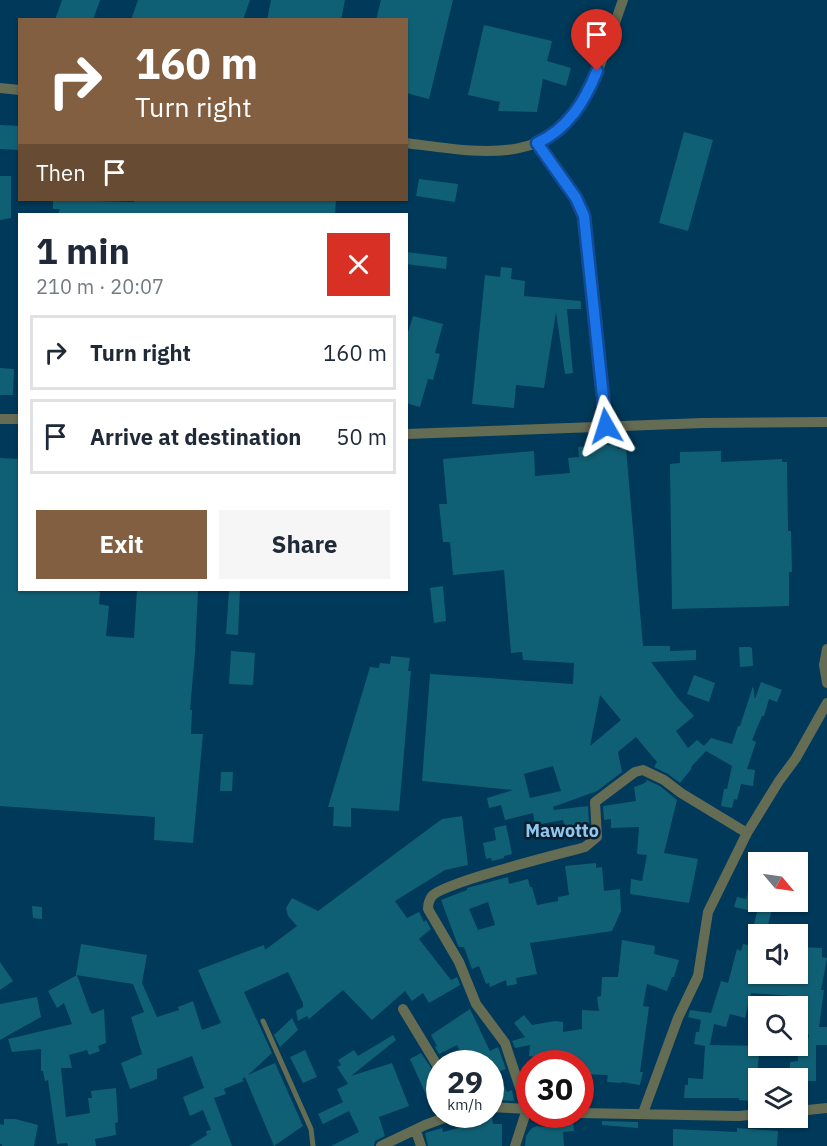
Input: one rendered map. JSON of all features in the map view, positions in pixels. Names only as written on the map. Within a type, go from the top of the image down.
[{"type":"street","points":[[408,142],[476,151],[503,151],[528,147],[550,137],[571,118],[589,92],[623,0]]},
{"type":"street","points":[[0,88],[18,90]]},
{"type":"street","points":[[537,143],[576,198],[584,216],[606,426]]},
{"type":"street","points":[[0,418],[18,419]]},
{"type":"street","points":[[408,434],[606,426],[827,422]]},
{"type":"street","points":[[827,649],[824,665],[827,683]]},
{"type":"street","points":[[643,1113],[678,1018],[698,976],[708,912],[747,833],[796,758],[827,703]]},
{"type":"street","points":[[516,1076],[504,1043],[476,1004],[459,962],[428,909],[433,895],[478,877],[574,850],[591,843],[597,837],[595,802],[635,772],[643,770],[664,780],[681,793],[747,833]]},
{"type":"street","points":[[403,1009],[428,1050]]},
{"type":"street","points":[[808,1110],[827,1108]]},
{"type":"street","points":[[594,1113],[748,1115]]},
{"type":"street","points":[[381,1146],[426,1127]]},
{"type":"street","points":[[515,1146],[521,1128]]},
{"type":"street","points":[[416,1131],[421,1146]]},
{"type":"lane","points":[[263,1021],[310,1129],[313,1146]]},
{"type":"building","points":[[62,0],[100,0],[94,18],[56,18]]},
{"type":"building","points":[[138,0],[250,0],[244,18],[132,18]]},
{"type":"building","points":[[271,0],[345,0],[341,18],[267,18]]},
{"type":"building","points":[[381,0],[453,0],[429,99],[408,94],[408,18],[376,18]]},
{"type":"building","points":[[484,25],[552,41],[547,61],[571,68],[566,86],[543,79],[537,112],[498,111],[500,102],[468,95]]},
{"type":"building","points":[[0,125],[18,126],[18,150],[0,149]]},
{"type":"building","points":[[684,132],[713,140],[688,231],[659,223]]},
{"type":"building","points":[[0,176],[11,176],[11,218],[0,220]]},
{"type":"building","points":[[419,179],[458,184],[455,202],[416,196]]},
{"type":"building","points":[[53,201],[336,201],[335,213],[58,213],[60,209],[53,209]]},
{"type":"building","points":[[408,252],[447,257],[446,269],[408,264]]},
{"type":"building","points":[[501,267],[512,268],[511,279],[525,281],[524,296],[581,301],[581,309],[567,309],[573,373],[565,374],[556,312],[544,388],[516,385],[514,408],[472,404],[485,275],[500,277]]},
{"type":"building","points":[[413,316],[443,324],[435,353],[440,354],[433,380],[428,379],[420,407],[408,404],[408,332]]},
{"type":"building","points":[[0,368],[14,369],[13,395],[0,395]]},
{"type":"building","points":[[617,444],[618,449],[626,448],[643,646],[670,646],[670,651],[696,650],[696,660],[651,662],[694,716],[676,731],[688,748],[697,740],[704,746],[711,738],[732,744],[753,686],[755,699],[761,682],[782,690],[777,702],[769,699],[764,716],[752,740],[756,742],[747,769],[755,770],[753,786],[741,784],[737,800],[734,799],[732,808],[721,806],[732,766],[706,751],[680,783],[654,767],[657,762],[636,737],[618,752],[622,772],[597,791],[553,807],[554,810],[588,806],[589,824],[580,826],[580,823],[565,827],[563,820],[535,825],[533,813],[505,820],[501,805],[489,808],[487,798],[513,790],[422,781],[430,674],[573,684],[574,663],[523,660],[522,652],[511,653],[504,570],[453,575],[450,542],[443,542],[439,504],[447,504],[443,459],[534,451],[535,476],[570,473],[568,458],[579,457],[578,447]],"holes":[[[600,695],[621,720],[590,746]],[[553,766],[561,791],[530,798],[524,774]]]},
{"type":"building","points":[[721,451],[721,462],[782,459],[782,462],[787,462],[788,531],[791,531],[792,572],[789,572],[789,606],[672,609],[670,464],[680,463],[680,452]]},
{"type":"building","points":[[0,458],[18,459],[18,591],[100,592],[99,604],[109,606],[106,636],[134,638],[137,591],[198,591],[190,710],[192,710],[191,734],[203,734],[193,843],[154,840],[155,817],[0,806]]},
{"type":"building","points":[[443,586],[446,621],[434,623],[430,588]]},
{"type":"building","points":[[229,591],[240,591],[238,635],[226,634]]},
{"type":"building","points":[[739,647],[752,648],[753,666],[740,667]]},
{"type":"building","points":[[231,651],[255,653],[253,685],[229,684]]},
{"type":"building","points":[[391,656],[410,658],[408,671],[411,671],[399,811],[351,808],[351,827],[333,826],[334,807],[328,807],[370,667],[379,668],[380,663],[390,664]]},
{"type":"building","points":[[694,675],[715,683],[709,702],[687,694]]},
{"type":"building","points":[[221,772],[233,772],[232,791],[220,791]]},
{"type":"building","points":[[647,780],[660,786],[677,800],[664,853],[698,859],[689,903],[630,894],[631,879],[642,881],[647,855],[637,854],[639,827],[611,828],[611,819],[604,820],[603,806],[636,801],[634,787]]},
{"type":"building","points":[[462,816],[468,865],[445,870],[395,901],[407,918],[419,912],[424,922],[426,920],[431,929],[419,939],[451,980],[457,977],[460,985],[429,1003],[423,993],[412,1001],[405,991],[372,1020],[343,990],[309,1019],[307,1016],[298,1021],[296,1011],[303,1007],[303,1003],[288,972],[244,992],[272,1053],[248,1075],[275,1063],[303,1126],[274,1146],[245,1077],[242,1079],[244,1081],[224,1089],[226,1094],[214,1098],[232,1146],[189,1146],[207,1135],[206,1131],[211,1130],[203,1110],[190,1116],[183,1097],[204,1088],[192,1056],[157,1069],[157,1079],[130,1089],[121,1063],[142,1054],[131,1017],[144,1012],[133,984],[76,975],[81,944],[147,955],[142,983],[157,1017],[179,1010],[178,1007],[193,1001],[202,1030],[221,1023],[198,970],[264,945],[265,950],[297,926],[288,916],[286,908],[292,898],[318,911],[442,819]]},
{"type":"building","points":[[506,825],[512,854],[492,861],[491,858],[486,859],[483,843],[496,840],[494,828]]},
{"type":"building","points":[[596,863],[596,868],[602,867],[604,891],[620,889],[621,911],[612,931],[530,943],[537,974],[516,978],[517,984],[507,986],[506,980],[490,987],[489,983],[486,984],[479,966],[472,969],[464,947],[459,947],[441,900],[467,890],[467,888],[508,877],[509,884],[528,879],[537,905],[558,901],[558,897],[569,895],[565,866]],"holes":[[[488,902],[495,925],[478,930],[469,909]]]},
{"type":"building","points":[[748,893],[748,910],[734,907],[737,897],[746,899]]},
{"type":"building","points":[[32,906],[42,907],[42,919],[33,918]]},
{"type":"building","points":[[757,912],[771,912],[768,924],[754,924]]},
{"type":"building","points":[[622,940],[655,946],[654,954],[679,960],[667,991],[647,984],[643,1006],[649,1007],[640,1085],[607,1082],[608,1075],[594,1074],[594,1050],[530,1050],[530,1045],[515,1048],[512,1041],[525,1037],[514,1023],[524,1015],[532,1025],[555,1021],[563,1022],[563,1032],[582,1029],[582,1010],[599,1011],[597,997],[601,996],[602,977],[618,977]]},
{"type":"building","points":[[743,944],[748,945],[748,984],[808,984],[808,947],[822,948],[822,957],[827,958],[821,990],[824,990],[819,1027],[827,1027],[827,1045],[816,1045],[816,1081],[808,1081],[808,1068],[790,1068],[790,1062],[798,1061],[798,1056],[808,1056],[808,996],[751,993],[748,996],[745,1018],[730,1014],[726,1027],[714,1024],[710,1045],[748,1046],[748,1056],[759,1056],[758,1068],[748,1068],[748,1101],[739,1100],[739,1098],[684,1098],[688,1078],[703,1079],[705,1046],[694,1044],[701,1020],[688,1017],[690,1010],[711,1013],[721,981],[728,983],[737,949],[741,951]]},
{"type":"building","points":[[0,962],[13,981],[0,990]]},
{"type":"building","points":[[77,975],[92,1014],[104,1009],[106,1043],[98,1046],[100,1051],[89,1055],[87,1050],[69,1055],[72,1068],[61,1068],[66,1117],[90,1113],[88,1098],[92,1098],[91,1091],[116,1088],[118,1122],[115,1123],[116,1135],[95,1139],[96,1146],[57,1144],[48,1080],[45,1081],[43,1071],[41,1071],[41,1049],[12,1052],[8,1039],[72,1024],[64,1003],[57,1008],[48,991]]},
{"type":"building","points":[[37,997],[41,1017],[0,1040],[0,1004]]},
{"type":"building","points":[[470,1009],[490,1050],[460,1050],[457,1045],[447,1050],[437,1050],[431,1035]]},
{"type":"building","points":[[292,1018],[298,1030],[280,1047],[274,1035]]},
{"type":"building","points":[[393,1035],[396,1040],[351,1076],[392,1063],[409,1106],[379,1117],[385,1136],[375,1141],[374,1146],[331,1146],[359,1132],[349,1111],[323,1124],[318,1114],[343,1102],[337,1089],[348,1084],[337,1067],[341,1065],[338,1060],[354,1050],[358,1056]]},
{"type":"building","points":[[305,1050],[317,1077],[303,1083],[290,1057]]},
{"type":"building","points":[[421,1053],[426,1060],[426,1095],[410,1059]]},
{"type":"building","points":[[504,1085],[507,1092],[512,1090],[514,1101],[504,1101]]},
{"type":"building","points":[[4,1119],[15,1119],[38,1125],[34,1146],[2,1146],[0,1144],[0,1124],[4,1125]]},
{"type":"building","points":[[602,1121],[638,1122],[638,1128],[602,1125]]},
{"type":"building","points":[[442,1128],[443,1132],[458,1128],[502,1128],[502,1146],[428,1146],[425,1133]]},
{"type":"building","points":[[574,1128],[574,1131],[563,1132],[564,1146],[525,1146],[526,1136],[531,1129]]},
{"type":"building","points":[[737,1128],[778,1131],[777,1146],[673,1146],[673,1129],[737,1132]]},
{"type":"district","name":"Mawotto","points":[[562,830]]},
{"type":"route","points":[[597,71],[589,92],[571,118],[550,137],[537,143],[565,180],[584,216],[606,426]]}]
